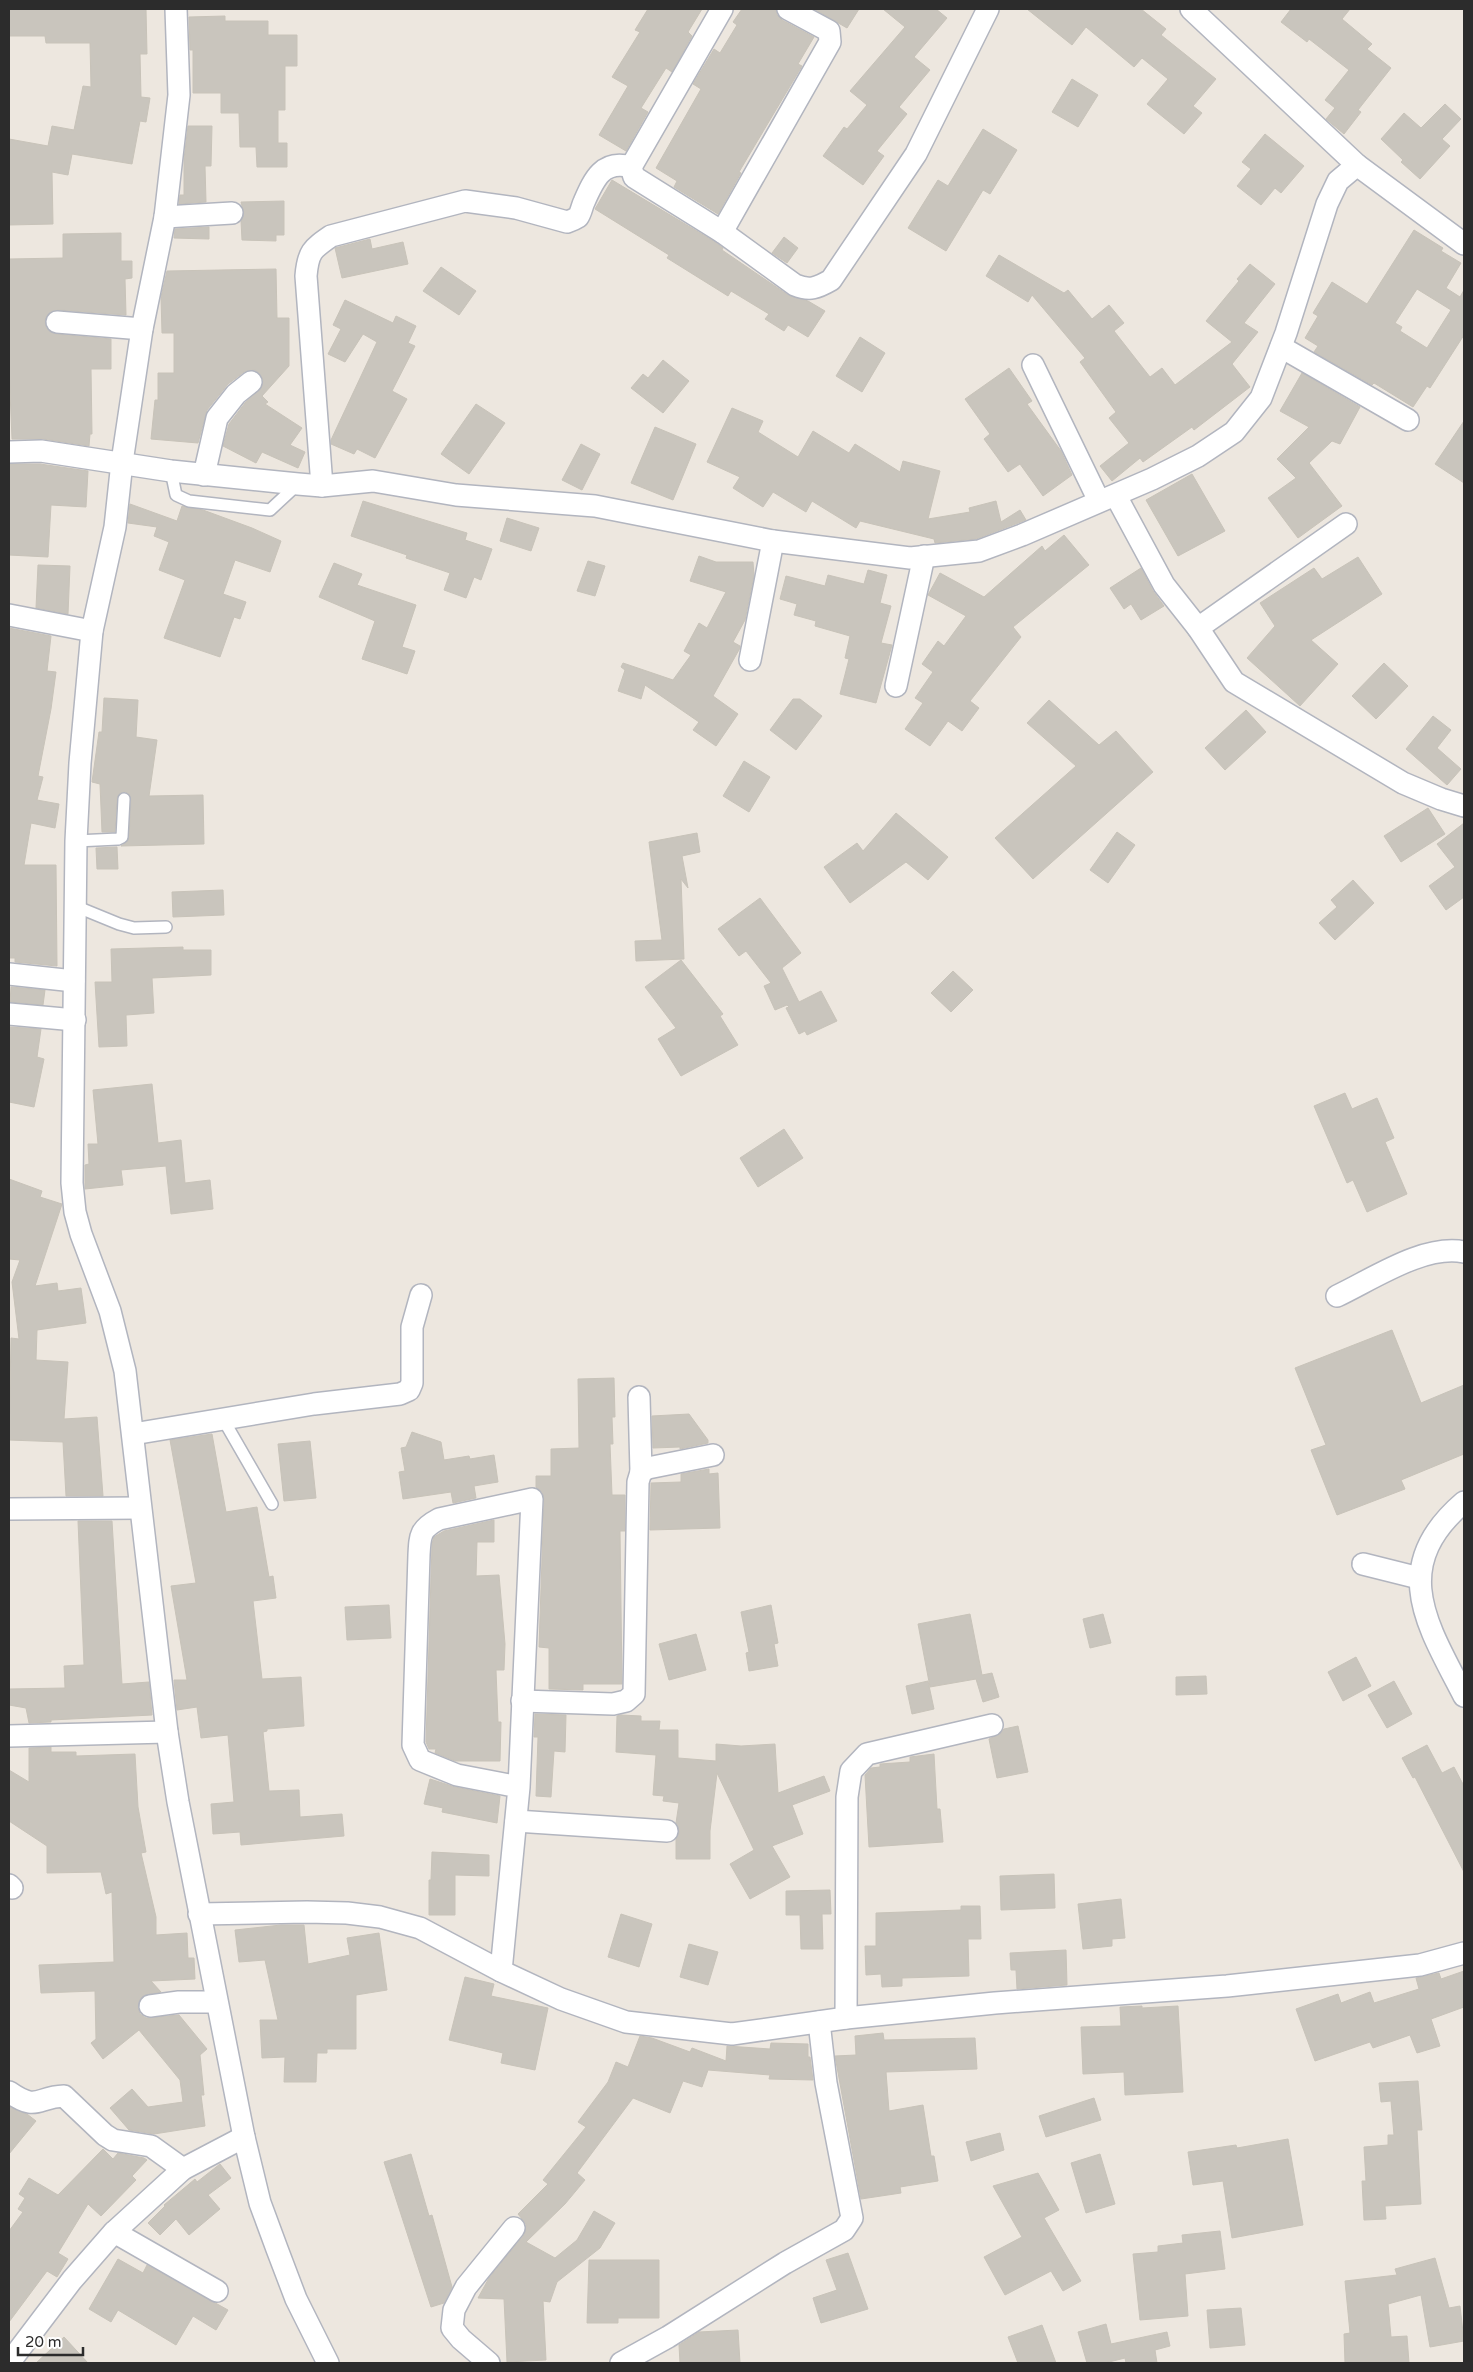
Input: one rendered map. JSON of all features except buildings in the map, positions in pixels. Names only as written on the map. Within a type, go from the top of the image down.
[{"type":"street","points":[[176,9],[179,95],[165,217],[142,329],[122,462],[115,527],[92,631],[80,763],[76,841],[72,1183],[75,1212],[81,1234],[110,1311],[125,1371],[167,1732],[199,1914],[244,2137],[260,2203],[276,2249],[296,2299],[328,2363]]},
{"type":"street","points":[[722,9],[631,167],[634,177],[722,232],[795,285],[806,290],[818,288],[831,280],[916,154],[988,9]]},
{"type":"street","points":[[722,232],[830,42],[828,31],[788,9]]},
{"type":"street","points":[[1191,9],[1357,165],[1464,244]]},
{"type":"street","points":[[322,486],[306,276],[308,256],[316,247],[331,236],[465,201],[516,208],[567,222],[578,216],[594,180],[605,168],[621,164],[631,167]]},
{"type":"street","points":[[9,452],[42,451],[171,471],[298,484],[322,486],[373,481],[456,495],[595,506],[774,540],[910,558],[979,551],[1107,499],[1198,456],[1234,432],[1261,398],[1281,347],[1327,204],[1338,181],[1357,165]]},
{"type":"street","points":[[165,217],[232,213]]},
{"type":"street","points":[[57,322],[142,329]]},
{"type":"street","points":[[1281,347],[1408,420]]},
{"type":"street","points":[[1033,365],[1107,499],[1164,585],[1198,628],[1234,682],[1404,783],[1441,799],[1464,806]]},
{"type":"street","points":[[204,475],[217,418],[236,394],[251,382]]},
{"type":"street","points":[[1198,628],[1346,524]]},
{"type":"street","points":[[750,660],[774,540]]},
{"type":"street","points":[[896,686],[924,556]]},
{"type":"street","points":[[9,616],[92,631]]},
{"type":"street","points":[[9,974],[74,981]]},
{"type":"street","points":[[9,1014],[75,1020]]},
{"type":"street","points":[[1337,1296],[1423,1255],[1445,1250],[1464,1252]]},
{"type":"street","points":[[132,1434],[322,1403],[400,1394],[409,1390],[412,1383],[412,1328],[421,1295]]},
{"type":"street","points":[[522,1702],[613,1704],[626,1701],[634,1694],[638,1482],[640,1472],[639,1397]]},
{"type":"street","points":[[640,1472],[648,1468],[713,1455]]},
{"type":"street","points":[[501,1971],[519,1787],[532,1499],[439,1519],[426,1525],[420,1535],[419,1555],[413,1744],[420,1760],[457,1775],[519,1787]]},
{"type":"street","points":[[1464,1502],[1452,1512],[1438,1530],[1427,1552],[1419,1578],[1422,1601],[1429,1628],[1464,1696]]},
{"type":"street","points":[[9,1509],[140,1508]]},
{"type":"street","points":[[1363,1564],[1419,1578]]},
{"type":"street","points":[[846,2018],[848,1797],[851,1771],[867,1754],[992,1725]]},
{"type":"street","points":[[9,1736],[167,1732]]},
{"type":"street","points":[[516,1821],[667,1831]]},
{"type":"street","points":[[199,1914],[308,1912],[347,1913],[380,1917],[420,1928],[501,1971],[561,1999],[626,2022],[732,2034],[846,2018],[995,2003],[1227,1986],[1420,1965],[1464,1953]]},
{"type":"street","points":[[150,2006],[179,2002],[216,2002]]},
{"type":"street","points":[[621,2363],[668,2337],[785,2263],[844,2230],[852,2218],[826,2083],[819,2022]]},
{"type":"street","points":[[9,2092],[23,2102],[30,2104],[64,2096],[105,2135],[113,2140],[150,2146],[183,2169]]},
{"type":"street","points":[[9,2362],[72,2280],[114,2232],[183,2169],[244,2137]]},
{"type":"street","points":[[489,2363],[461,2339],[452,2328],[454,2310],[466,2287],[514,2228]]},
{"type":"street","points":[[114,2232],[217,2291]]},
{"type":"lane","points":[[171,471],[176,495],[188,501],[270,510],[298,484]]},
{"type":"lane","points":[[76,841],[118,839],[122,837],[124,799]]},
{"type":"lane","points":[[75,906],[134,928],[166,928]]},
{"type":"lane","points":[[223,1419],[272,1504]]}]
